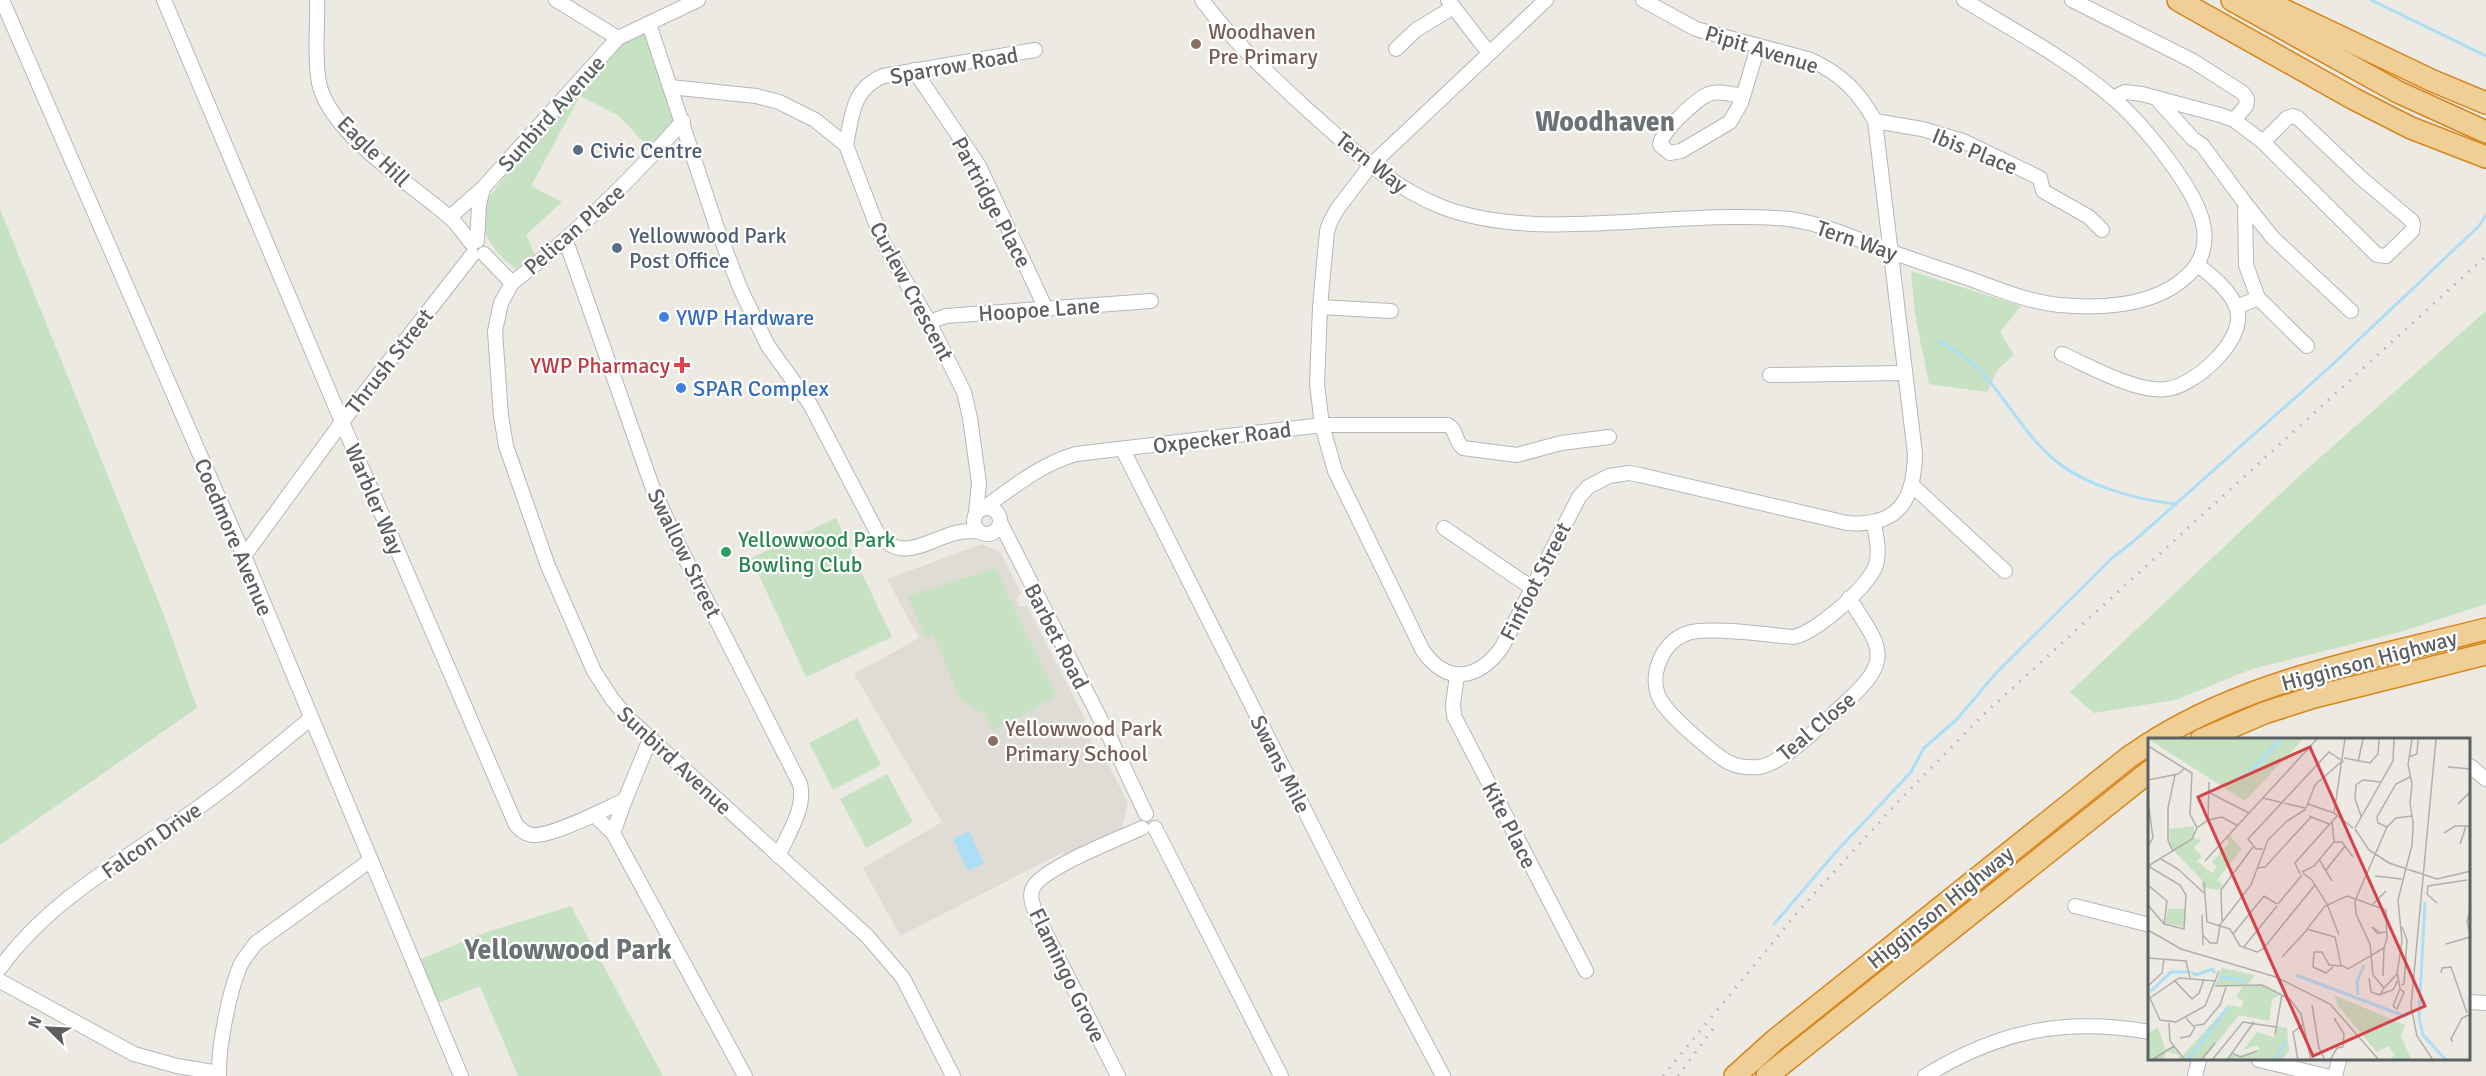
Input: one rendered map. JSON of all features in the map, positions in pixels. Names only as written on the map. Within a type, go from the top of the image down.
[{"type":"highway","points":[[2178,0],[2354,99],[2411,128],[2482,157]]},
{"type":"highway","points":[[2232,0],[2398,92],[2486,132]]},
{"type":"highway","points":[[2263,0],[2433,81],[2486,103]]},
{"type":"highway","name":"Higginson Highway","points":[[2158,738],[2185,722],[2240,696],[2299,677],[2486,629]]},
{"type":"highway","name":"Higginson Highway","points":[[2206,738],[2264,713],[2304,700],[2486,654]]},
{"type":"highway","name":"Higginson Highway","points":[[1735,1076],[1775,1040],[1925,919],[2128,757],[2148,744]]},
{"type":"highway","name":"Higginson Highway","points":[[1767,1076],[2148,773]]},
{"type":"street","name":"Coedmore Avenue","points":[[2,0],[244,556],[310,720],[461,1076]]},
{"type":"street","name":"Warbler Way","points":[[164,0],[342,422],[516,825],[528,834],[543,834],[594,815],[625,800]]},
{"type":"street","name":"Eagle Hill","points":[[317,0],[317,63],[319,83],[324,96],[340,122],[359,143],[401,181],[450,217]]},
{"type":"street","points":[[556,0],[618,38],[699,0]]},
{"type":"street","name":"Tern Way","points":[[1202,0],[1244,51],[1370,166],[1419,197],[1464,215],[1534,224],[1726,217],[1775,218],[1820,226],[2031,300],[2073,306],[2142,300],[2164,293],[2181,282],[2198,265]]},
{"type":"street","points":[[1457,675],[1442,670],[1424,651],[1335,471],[1322,425],[1317,384],[1320,307],[1327,231],[1338,208],[1370,166],[1546,0]]},
{"type":"street","name":"Pipit Avenue","points":[[1643,0],[1696,29],[1811,60],[1827,68],[1854,89],[1875,120],[1892,252]]},
{"type":"street","points":[[1964,0],[2072,67],[2113,98],[2160,151],[2195,201],[2201,214],[2205,237],[2198,265],[2230,296],[2237,307],[2238,324],[2228,346],[2199,373],[2182,384],[2167,389],[2155,389],[2126,381],[2062,354]]},
{"type":"street","points":[[2072,0],[2184,56],[2243,93],[2247,99],[2246,106],[2234,120]]},
{"type":"street","points":[[1396,49],[1450,4],[1489,52]]},
{"type":"street","points":[[649,24],[717,228],[740,288],[768,345],[810,404],[869,520],[884,542],[900,549],[910,549],[957,532],[987,511]]},
{"type":"street","name":"Sunbird Avenue","points":[[450,217],[483,188],[618,38]]},
{"type":"street","points":[[1743,96],[1714,93],[1705,96],[1662,135],[1660,145],[1670,153],[1681,151],[1724,126],[1735,116],[1743,96],[1758,47]]},
{"type":"street","name":"Sparrow Road","points":[[846,145],[854,107],[866,86],[883,76],[1035,50]]},
{"type":"street","name":"Partridge Place","points":[[914,70],[979,166],[1045,307]]},
{"type":"street","points":[[670,87],[756,96],[779,102],[815,120],[846,145]]},
{"type":"street","points":[[2113,98],[2125,92],[2154,97],[2234,120],[2263,142],[2379,256],[2386,256],[2413,229],[2412,221],[2360,177],[2298,118],[2288,118],[2263,142]]},
{"type":"street","points":[[2154,97],[2193,139],[2202,145],[2273,238],[2351,311]]},
{"type":"street","name":"Ibis Place","points":[[1875,120],[1922,129],[1963,141],[2040,178],[2043,191],[2089,217],[2102,230]]},
{"type":"street","name":"Pelican Place","points":[[512,283],[566,241],[641,168],[683,121]]},
{"type":"street","name":"Curlew Crescent","points":[[846,145],[883,242],[964,392],[979,483],[987,511]]},
{"type":"street","name":"Sunbird Avenue","points":[[476,248],[479,205],[483,188]]},
{"type":"street","points":[[2245,203],[2246,265],[2258,298],[2307,346]]},
{"type":"street","points":[[450,217],[476,248],[512,283]]},
{"type":"street","name":"Swallow Street","points":[[566,241],[653,489],[679,546],[798,776],[802,792],[800,806],[778,856]]},
{"type":"street","name":"Thrush Street","points":[[244,556],[342,422],[476,248]]},
{"type":"street","points":[[1874,523],[1898,511],[1913,486],[1915,454],[1892,252]]},
{"type":"street","name":"Sunbird Avenue","points":[[512,283],[501,303],[495,331],[501,416],[506,446],[548,566],[594,671],[619,709],[867,936],[892,962],[953,1076]]},
{"type":"street","points":[[2237,307],[2258,298]]},
{"type":"street","name":"Hoopoe Lane","points":[[928,322],[946,316],[1150,301]]},
{"type":"street","points":[[1320,307],[1391,311]]},
{"type":"street","points":[[1770,375],[1904,373]]},
{"type":"street","name":"Oxpecker Road","points":[[987,511],[1007,492],[1060,459],[1076,454],[1322,425],[1448,425],[1453,428],[1457,441],[1463,448],[1517,455],[1561,443],[1609,436]]},
{"type":"street","name":"Swans Mile","points":[[1122,450],[1355,910],[1443,1076]]},
{"type":"street","name":"Finfoot Street","points":[[1457,675],[1469,674],[1490,663],[1502,647],[1580,497],[1597,481],[1618,474],[1641,475],[1847,523],[1874,523]]},
{"type":"street","points":[[1913,486],[2005,571]]},
{"type":"street","points":[[957,532],[994,532],[987,511]]},
{"type":"street","points":[[982,533],[974,524],[987,511]]},
{"type":"street","name":"Barbet Road","points":[[987,511],[1015,555],[1110,738],[1146,814],[1140,819],[1148,828]]},
{"type":"street","name":"Teal Close","points":[[1849,598],[1875,642],[1877,663],[1872,676],[1816,729],[1772,763],[1750,767],[1728,762],[1678,720],[1661,700],[1656,679],[1659,662],[1672,642],[1685,633],[1699,631],[1797,636],[1815,627],[1868,579],[1876,564],[1877,542],[1874,523]]},
{"type":"street","points":[[1444,528],[1532,588]]},
{"type":"street","name":"Barbet Road","points":[[982,533],[1015,555]]},
{"type":"street","name":"Kite Place","points":[[1457,675],[1453,704],[1454,716],[1586,971]]},
{"type":"street","name":"Falcon Drive","points":[[0,968],[18,943],[56,907],[206,802],[310,720]]},
{"type":"street","points":[[613,833],[650,739]]},
{"type":"street","points":[[2471,768],[2486,779]]},
{"type":"street","points":[[594,815],[613,833],[745,1076]]},
{"type":"street","points":[[1148,828],[1281,1076]]},
{"type":"street","name":"Flamingo Grove","points":[[1118,1076],[1036,914],[1031,892],[1034,886],[1052,871],[1148,828]]},
{"type":"street","points":[[0,981],[134,1054],[177,1066],[219,1074],[227,1015],[236,976],[246,955],[256,944],[371,860]]},
{"type":"street","points":[[2075,906],[2148,924]]},
{"type":"street","points":[[2471,1002],[2486,1003]]},
{"type":"street","points":[[1924,1076],[1948,1061],[1995,1040],[2043,1028],[2089,1025],[2148,1032]]},
{"type":"street","points":[[2195,1076],[2199,1061]]},
{"type":"street","points":[[2267,1061],[2325,1076]]},
{"type":"street","points":[[2335,1076],[2339,1061]]},
{"type":"shaded area","name":"Yellowwood Park Primary School","points":[[982,544],[1000,552],[1021,593],[1016,600],[1020,607],[1027,606],[1085,719],[1085,729],[1099,756],[1103,754],[1128,803],[1121,831],[1066,858],[1062,853],[900,936],[863,868],[942,822],[854,674],[919,638],[887,579]]},
{"type":"green space","points":[[645,29],[679,125],[650,149],[619,116],[580,96],[531,186],[562,202],[526,235],[535,255],[516,269],[499,255],[484,229],[484,213],[488,198],[614,42]]},
{"type":"green space","points":[[0,209],[162,610],[197,708],[0,845]]},
{"type":"green space","points":[[1911,271],[2021,306],[2000,332],[2014,355],[1998,369],[1987,392],[1929,384],[1915,315]]},
{"type":"green space","points":[[2486,311],[2486,604],[2400,632],[2252,669],[2175,700],[2094,713],[2070,692],[2298,477]]},
{"type":"green space","points":[[836,518],[892,637],[806,677],[751,558]]},
{"type":"green space","points":[[995,568],[1057,696],[993,731],[984,714],[960,699],[933,635],[925,638],[908,596]]},
{"type":"green space","points":[[857,718],[881,765],[833,790],[809,743]]},
{"type":"green space","points":[[887,774],[913,822],[866,848],[840,799]]},
{"type":"green space","points":[[571,906],[663,1076],[518,1076],[480,986],[436,1004],[419,960],[481,934]]},
{"type":"water","points":[[969,831],[984,863],[968,871],[953,839]]},
{"type":"waterway","points":[[2371,0],[2486,56]]},
{"type":"waterway","points":[[1774,924],[1835,853],[1911,772],[1924,748],[1957,719],[1997,672],[2112,558],[2332,365],[2479,226],[2486,215]]},
{"type":"waterway","points":[[1939,341],[1977,367],[2034,439],[2068,470],[2097,485],[2145,499],[2176,504]]},
{"type":"railway","points":[[1663,1076],[1802,907],[1896,804],[1981,717],[2486,256]]},
{"type":"railway","points":[[1678,1076],[1715,1026]]},
{"type":"place","name":"Woodhaven Pre Primary","points":[[1196,44]]},
{"type":"place","name":"Civic Centre","points":[[578,150]]},
{"type":"place","name":"Yellowwood Park Post Office","points":[[617,248]]},
{"type":"place","name":"YWP Hardware","points":[[664,317]]},
{"type":"place","name":"YWP Pharmacy","points":[[682,365]]},
{"type":"place","name":"SPAR Complex","points":[[681,388]]},
{"type":"place","name":"Yellowwood Park Bowling Club","points":[[726,552]]},
{"type":"place","name":"Yellowwood Park Primary School","points":[[993,741]]},
{"type":"district","name":"Woodhaven","points":[[1605,121]]},
{"type":"district","name":"Yellowwood Park","points":[[568,949]]}]
